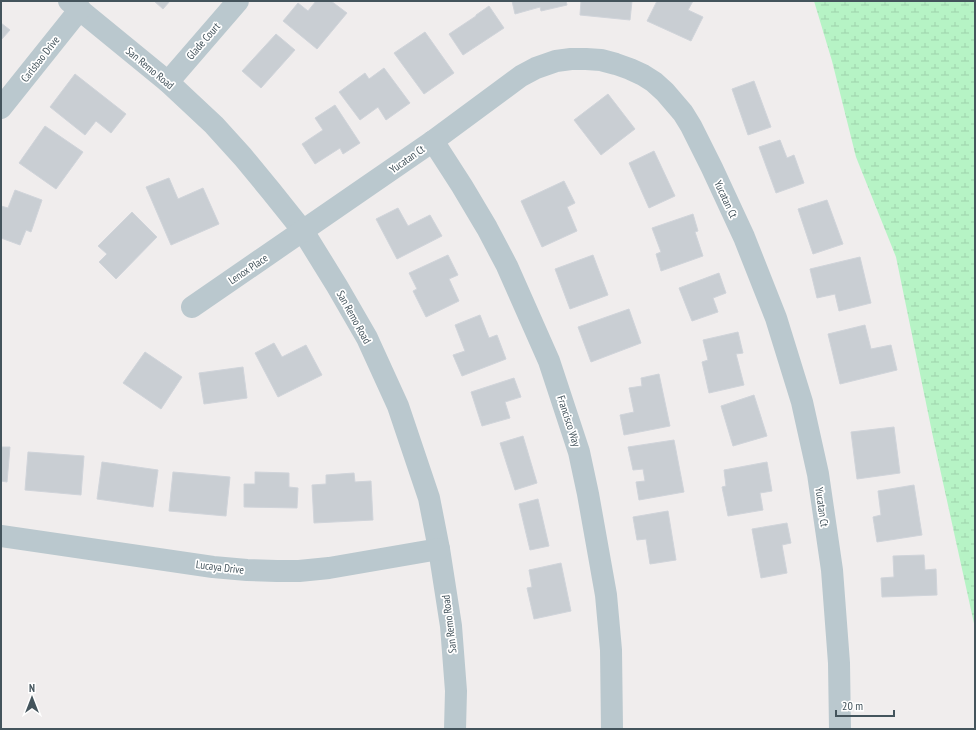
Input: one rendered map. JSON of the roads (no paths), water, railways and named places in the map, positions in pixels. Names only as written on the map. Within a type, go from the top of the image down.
[{"type":"street","name":"Glade Court","points":[[168,82],[238,1]]},
{"type":"street","name":"San Remo Road","points":[[74,5],[168,82],[214,125],[243,156],[303,231],[367,338],[398,406],[429,498],[439,548],[451,626],[456,691],[455,729]]},
{"type":"street","name":"Carlsbao Drive","points":[[1,108],[74,5]]},
{"type":"street","name":"Yucatan Ct","points":[[303,231],[433,141],[521,76],[546,64],[570,59],[601,60],[623,66],[643,75],[665,92],[683,113],[691,126],[744,237],[776,318],[802,402],[818,474],[832,570],[839,663],[840,729]]},
{"type":"street","name":"Francisco Way","points":[[433,141],[488,228],[507,266],[549,361],[579,452],[590,502],[606,595],[612,650],[612,729]]},
{"type":"street","name":"Lenox Place","points":[[192,307],[303,231]]},
{"type":"street","name":"Lucaya Drive","points":[[1,536],[213,567],[276,572],[329,568],[439,548]]}]
